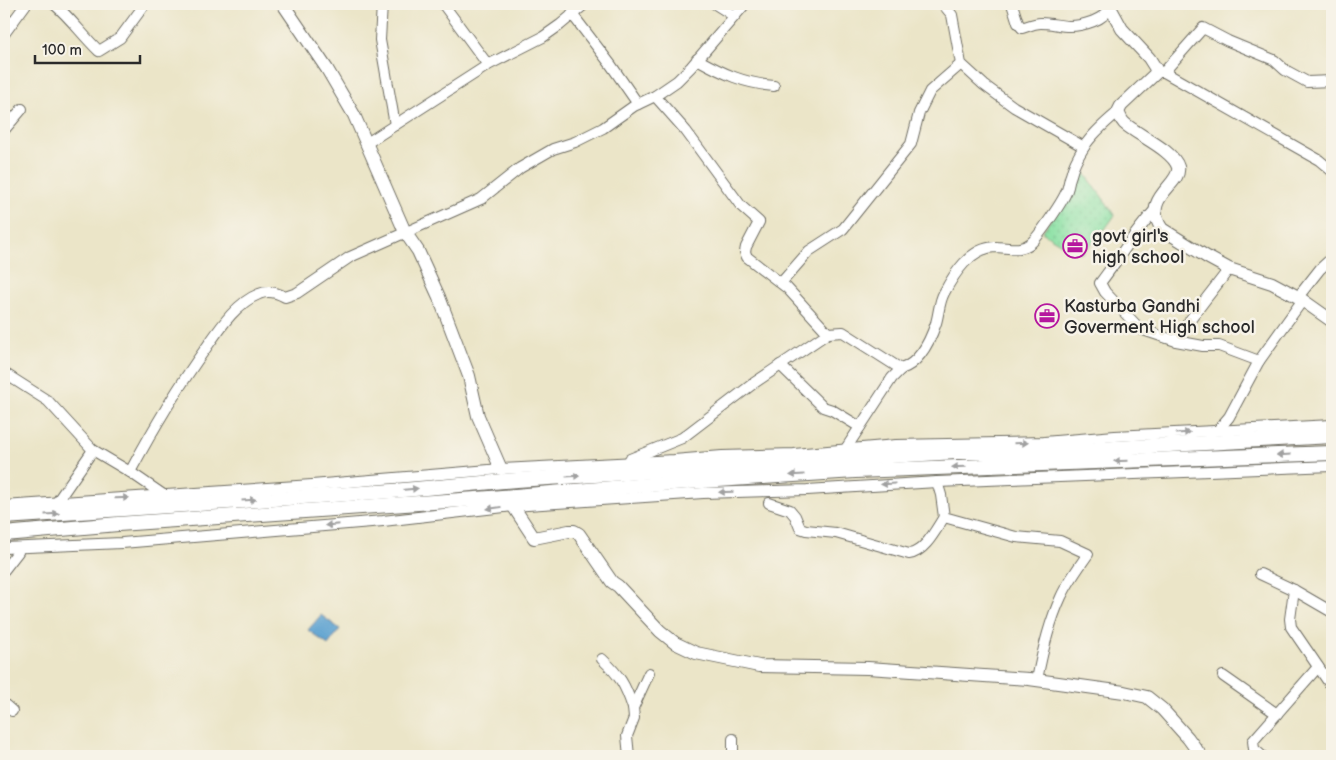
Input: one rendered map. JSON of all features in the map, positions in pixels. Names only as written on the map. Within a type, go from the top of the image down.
[{"type":"highway","points":[[4,517],[658,470],[956,452],[1042,452],[1332,436]]},
{"type":"highway","points":[[4,534],[128,523],[854,471],[1332,453]]},
{"type":"main road","points":[[283,4],[332,76],[354,115],[406,232],[418,251],[439,297],[469,376],[478,416],[501,468]]},
{"type":"main road","points":[[1110,5],[1122,29],[1160,72],[1121,106],[1118,112],[1122,122],[1163,150],[1174,160],[1178,167],[1178,173],[1157,203],[1157,222],[1162,229],[1229,269],[1272,283],[1332,321]]},
{"type":"main road","points":[[512,506],[534,538],[569,530],[579,534],[612,582],[660,631],[676,643],[696,652],[759,666],[868,668],[1037,680],[1147,697],[1162,709],[1202,756]]},
{"type":"street","points":[[4,34],[26,4]]},
{"type":"street","points":[[54,4],[65,13],[85,39],[99,52],[120,38],[145,4]]},
{"type":"street","points":[[382,4],[380,40],[395,124]]},
{"type":"street","points":[[443,4],[488,65]]},
{"type":"street","points":[[366,143],[488,65],[543,37],[585,4]]},
{"type":"street","points":[[715,4],[734,16]]},
{"type":"street","points":[[130,472],[169,402],[229,317],[251,298],[261,293],[278,293],[285,297],[297,294],[350,257],[481,198],[520,168],[554,149],[575,142],[603,128],[676,81],[745,4]]},
{"type":"street","points":[[943,4],[952,15],[961,64],[984,85],[1014,106],[1084,147]]},
{"type":"street","points":[[1012,4],[1018,23],[1022,28],[1040,23],[1069,26],[1094,21],[1108,13],[1110,5]]},
{"type":"street","points":[[572,14],[612,65],[638,104]]},
{"type":"street","points":[[1332,81],[1307,82],[1285,70],[1274,60],[1228,41],[1203,28],[1160,72],[1319,160],[1332,171]]},
{"type":"street","points":[[697,59],[738,80],[774,86]]},
{"type":"street","points":[[782,283],[809,252],[843,229],[911,144],[919,113],[930,91],[961,64]]},
{"type":"street","points":[[655,96],[686,131],[741,206],[759,222],[745,252],[747,257],[782,283],[828,333]]},
{"type":"street","points":[[4,130],[22,109]]},
{"type":"street","points":[[845,450],[892,378],[901,369],[914,362],[921,354],[935,324],[943,295],[955,274],[972,255],[981,250],[995,247],[1020,248],[1030,244],[1039,235],[1067,191],[1071,174],[1084,147],[1118,112]]},
{"type":"street","points":[[1156,209],[1145,221],[1100,283],[1105,292],[1140,330],[1176,341],[1204,346],[1219,346],[1260,361]]},
{"type":"street","points":[[1218,430],[1229,417],[1260,361],[1300,299],[1320,269],[1332,258]]},
{"type":"street","points":[[1176,341],[1190,318],[1229,269]]},
{"type":"street","points":[[622,462],[682,438],[780,365],[828,333],[843,332],[901,369]]},
{"type":"street","points":[[780,365],[823,407],[832,410],[860,427]]},
{"type":"street","points":[[4,373],[48,401],[93,450],[165,496]]},
{"type":"street","points":[[4,506],[407,478],[501,468],[794,454],[896,445],[1044,442],[1115,436],[1332,425]]},
{"type":"street","points":[[56,502],[93,450]]},
{"type":"street","points":[[4,548],[132,542],[383,521],[512,506],[703,493],[1332,466]]},
{"type":"street","points":[[769,503],[790,510],[800,528],[836,532],[909,554],[914,553],[925,545],[944,517],[937,482]]},
{"type":"street","points":[[944,517],[1016,537],[1060,542],[1088,554],[1070,580],[1060,599],[1043,649],[1037,680]]},
{"type":"street","points":[[4,570],[18,552]]},
{"type":"street","points":[[1260,574],[1294,590],[1332,612]]},
{"type":"street","points":[[1294,590],[1290,619],[1291,627],[1332,687]]},
{"type":"street","points":[[602,658],[617,673],[625,686],[633,708],[634,718],[627,736],[629,756]]},
{"type":"street","points":[[1262,756],[1254,748],[1253,741],[1318,667]]},
{"type":"street","points":[[633,708],[649,673]]},
{"type":"street","points":[[1223,676],[1277,714]]},
{"type":"street","points":[[4,704],[12,711]]},
{"type":"street","points":[[733,738],[733,756]]},
{"type":"green space","points":[[1084,172],[1115,215],[1100,236],[1082,253],[1073,251],[1042,232]]},
{"type":"water","points":[[321,615],[340,629],[328,645],[308,630]]},
{"type":"place","name":"govt girl's high school","points":[[1075,246]]},
{"type":"place","name":"Kasturba Gandhi Goverment High school","points":[[1047,316]]}]
